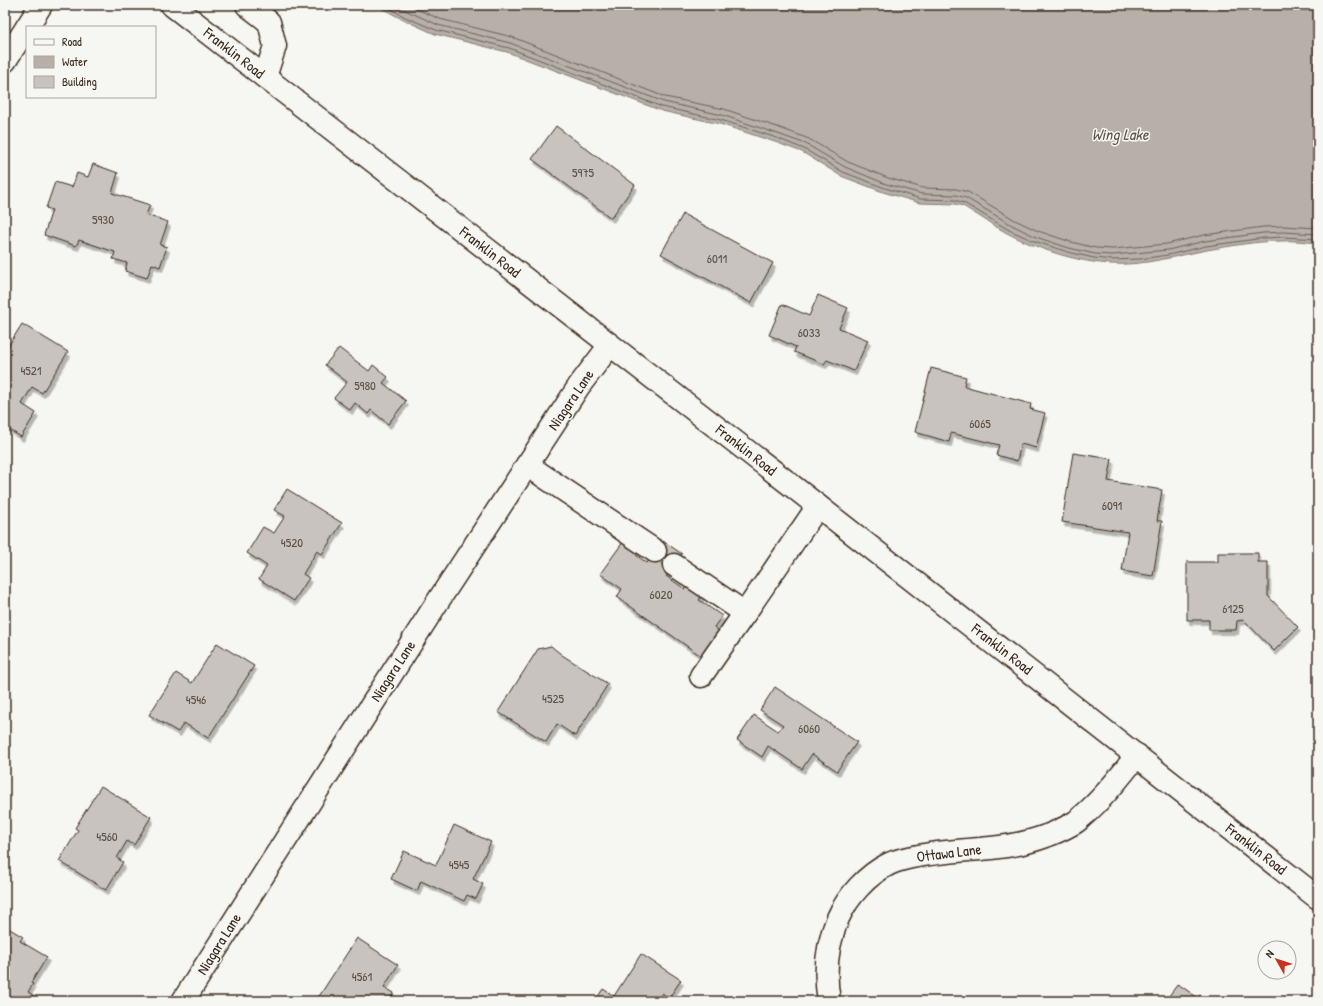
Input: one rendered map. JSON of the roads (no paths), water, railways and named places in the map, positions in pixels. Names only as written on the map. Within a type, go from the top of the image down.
[{"type":"street","points":[[28,26],[41,5]]},
{"type":"street","name":"Franklin Road","points":[[172,5],[1137,755],[1314,887]]},
{"type":"street","points":[[247,5],[269,22],[275,46],[265,77]]},
{"type":"street","points":[[5,61],[26,29]]},
{"type":"street","name":"Niagara Lane","points":[[183,1001],[440,598],[579,386],[610,345]]},
{"type":"street","points":[[527,465],[655,551]]},
{"type":"street","points":[[701,676],[818,506]]},
{"type":"street","points":[[674,565],[745,613]]},
{"type":"street","name":"Ottawa Lane","points":[[829,1001],[827,956],[833,930],[842,910],[855,890],[872,875],[889,864],[908,858],[936,853],[1016,845],[1046,836],[1074,823],[1094,806],[1119,779],[1137,755]]},
{"type":"water","name":"Wing Lake","points":[[378,5],[1318,5],[1318,243],[1273,241],[1235,245],[1135,264],[1098,263],[1071,258],[1019,239],[996,227],[963,206],[955,204],[920,203],[883,192],[841,176],[802,152],[775,142],[720,124],[662,111],[507,52],[435,34],[404,20]]}]
